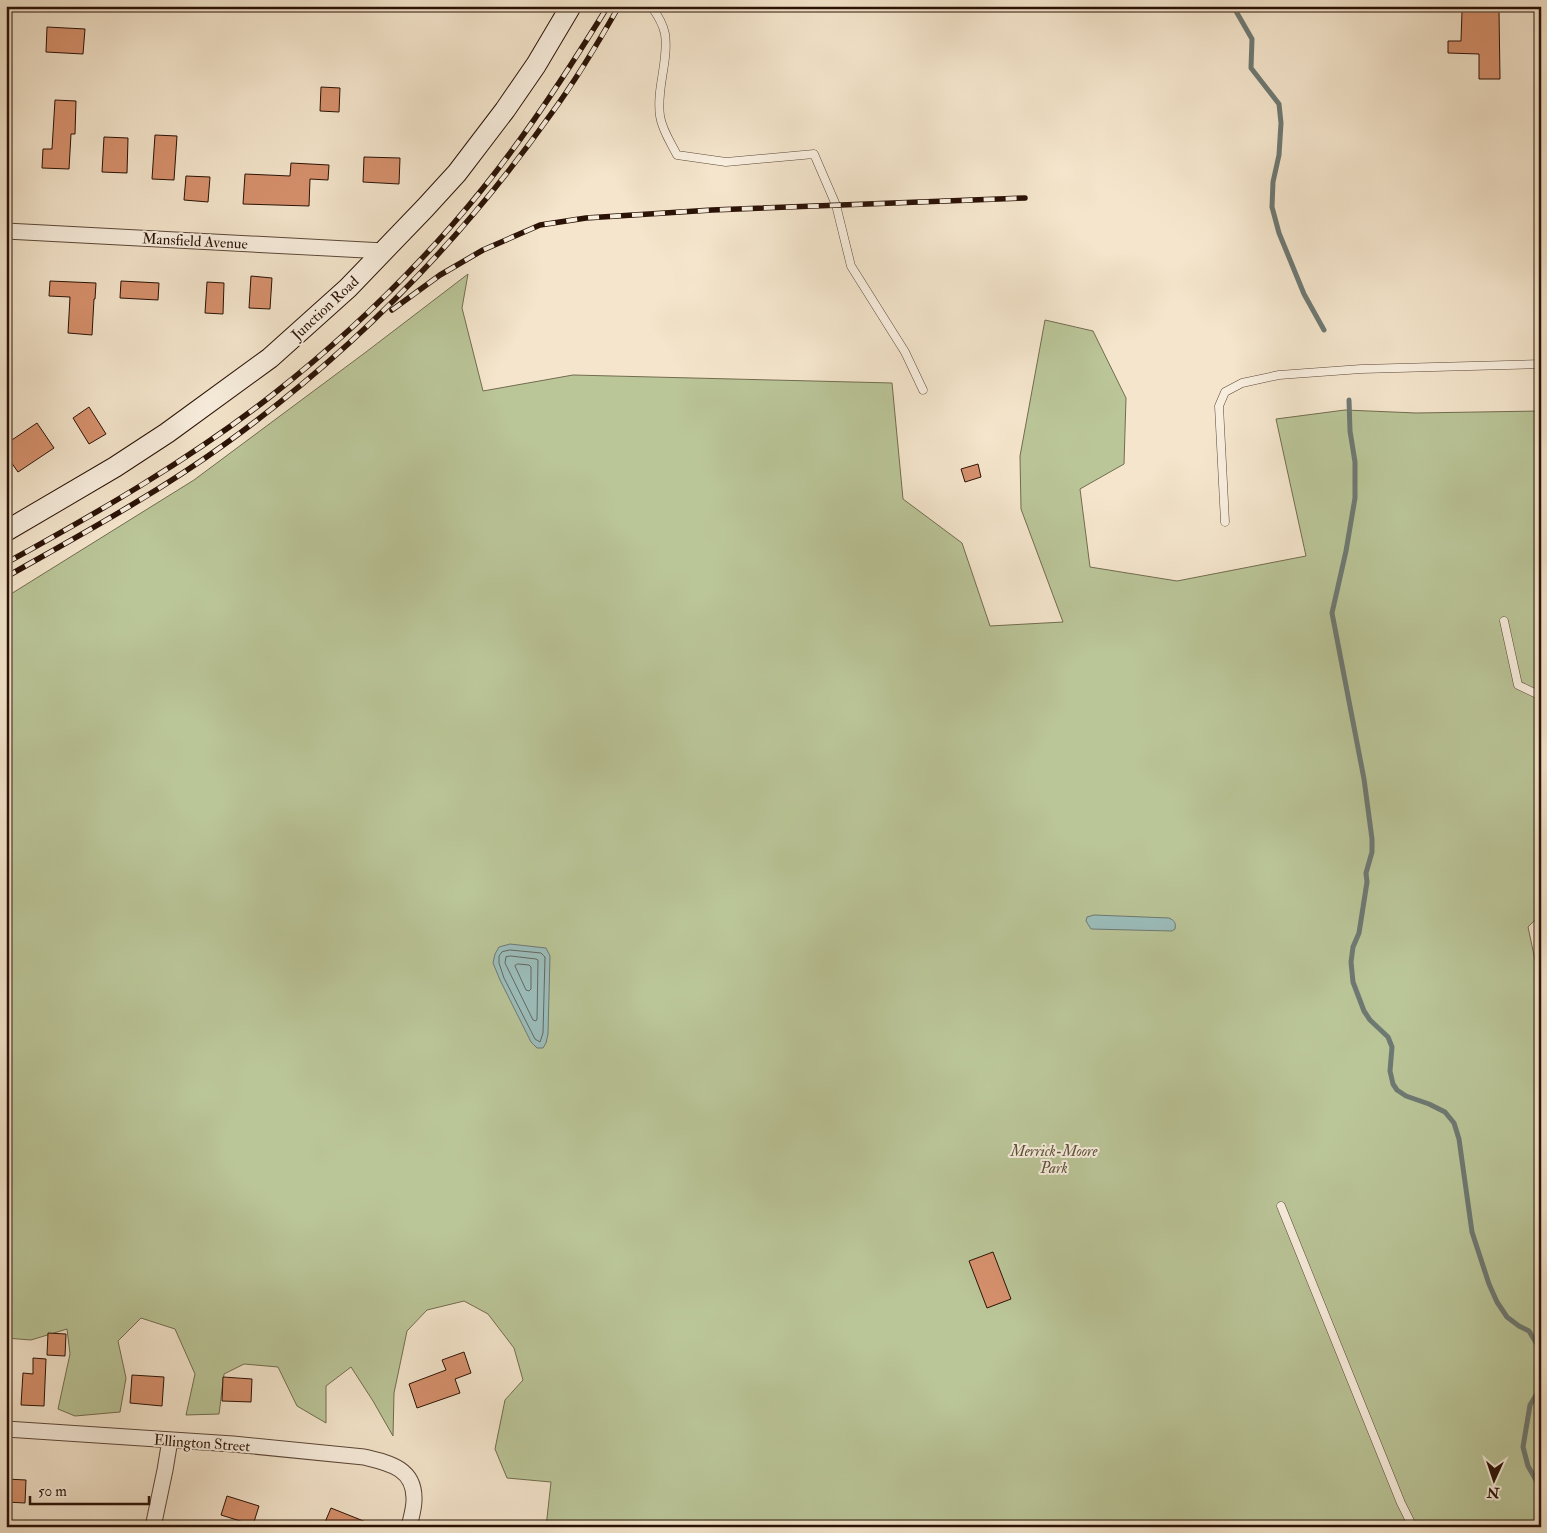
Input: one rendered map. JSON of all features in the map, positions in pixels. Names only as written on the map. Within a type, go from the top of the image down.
[{"type":"street","name":"Junction Road","points":[[6,532],[167,433],[270,358],[348,288],[425,208],[469,157],[536,65],[571,6]]},
{"type":"street","name":"Mansfield Avenue","points":[[6,231],[384,251]]},
{"type":"street","name":"Ellington Street","points":[[6,1429],[233,1444],[364,1457],[396,1466],[406,1473],[414,1487],[414,1501],[409,1527]]},
{"type":"street","points":[[153,1527],[170,1440]]},
{"type":"lane","points":[[651,6],[659,18],[664,33],[666,49],[661,80],[660,118],[666,135],[677,155],[726,162],[814,154],[836,205],[851,266],[905,352],[923,390]]},
{"type":"lane","points":[[1225,522],[1219,406],[1225,392],[1242,383],[1279,375],[1361,369],[1541,364]]},
{"type":"lane","points":[[1504,620],[1518,685],[1541,696]]},
{"type":"lane","points":[[1280,1206],[1401,1503],[1413,1527]]},
{"type":"green space","name":"Merrick-Moore Park","points":[[468,274],[462,308],[483,391],[573,375],[892,383],[903,499],[962,543],[990,626],[1063,622],[1021,509],[1020,456],[1045,320],[1093,331],[1126,398],[1124,464],[1080,489],[1090,567],[1177,581],[1306,556],[1276,419],[1345,410],[1416,413],[1541,411],[1541,914],[1528,927],[1541,988],[1541,1527],[546,1527],[551,1482],[507,1478],[495,1449],[505,1400],[523,1380],[514,1348],[488,1314],[464,1301],[427,1310],[407,1331],[394,1393],[393,1436],[351,1367],[326,1386],[326,1423],[297,1406],[278,1367],[244,1364],[224,1374],[219,1414],[186,1415],[195,1374],[175,1329],[141,1318],[118,1341],[126,1378],[120,1412],[75,1416],[58,1409],[70,1354],[67,1329],[31,1340],[6,1338],[6,597],[194,480]]},
{"type":"water","points":[[1094,915],[1169,918],[1175,922],[1175,929],[1172,931],[1091,929],[1086,921],[1087,917]]},
{"type":"water","points":[[510,944],[546,948],[550,956],[548,1034],[543,1048],[537,1048],[531,1042],[493,963],[499,947]]},
{"type":"building","points":[[1462,11],[1499,11],[1500,79],[1479,79],[1479,54],[1448,53],[1448,41],[1461,41]]},
{"type":"building","points":[[47,27],[85,29],[83,54],[46,52]]},
{"type":"building","points":[[321,87],[340,88],[339,112],[320,111]]},
{"type":"building","points":[[55,100],[76,101],[75,134],[71,134],[69,169],[42,168],[43,149],[52,149]]},
{"type":"building","points":[[155,135],[177,136],[174,180],[152,179]]},
{"type":"building","points":[[104,137],[128,138],[127,173],[102,172]]},
{"type":"building","points":[[364,157],[400,158],[399,184],[363,182]]},
{"type":"building","points":[[291,163],[329,165],[328,180],[310,179],[309,206],[243,204],[245,174],[290,176]]},
{"type":"building","points":[[186,176],[210,177],[208,202],[184,200]]},
{"type":"building","points":[[251,276],[272,278],[270,309],[249,308]]},
{"type":"building","points":[[50,281],[96,283],[92,335],[68,333],[70,297],[49,296]]},
{"type":"building","points":[[121,281],[159,283],[158,300],[120,298]]},
{"type":"building","points":[[207,282],[224,283],[223,314],[205,313]]},
{"type":"building","points":[[89,407],[106,434],[89,444],[73,418]]},
{"type":"building","points":[[37,423],[54,448],[18,472],[6,455],[6,444]]},
{"type":"building","points":[[978,464],[981,477],[965,482],[961,469]]},
{"type":"building","points":[[993,1252],[1011,1299],[987,1308],[969,1261]]},
{"type":"building","points":[[48,1333],[66,1334],[65,1356],[47,1355]]},
{"type":"building","points":[[464,1352],[471,1373],[455,1379],[460,1393],[417,1408],[409,1384],[446,1370],[442,1360]]},
{"type":"building","points":[[33,1358],[46,1359],[44,1406],[21,1405],[23,1373],[33,1374]]},
{"type":"building","points":[[132,1375],[164,1377],[162,1406],[130,1403]]},
{"type":"building","points":[[223,1377],[252,1379],[251,1402],[222,1401]]},
{"type":"building","points":[[6,1479],[26,1480],[25,1503],[6,1502]]},
{"type":"building","points":[[227,1496],[259,1506],[253,1525],[221,1515]]},
{"type":"building","points":[[331,1508],[376,1526],[376,1527],[323,1527]]},
{"type":"waterway","points":[[1233,6],[1252,39],[1251,68],[1279,104],[1281,123],[1279,155],[1273,182],[1272,207],[1279,233],[1304,294],[1324,330]]},
{"type":"waterway","points":[[1349,400],[1350,431],[1355,462],[1355,498],[1346,551],[1332,613],[1364,779],[1372,839],[1372,852],[1366,873],[1367,882],[1359,933],[1353,947],[1351,962],[1353,982],[1364,1011],[1370,1020],[1388,1037],[1392,1047],[1390,1071],[1393,1084],[1397,1090],[1406,1096],[1445,1112],[1454,1123],[1459,1139],[1472,1232],[1489,1284],[1497,1302],[1507,1317],[1529,1331],[1541,1355]]},
{"type":"waterway","points":[[1541,1387],[1530,1405],[1523,1447],[1528,1466],[1541,1489]]},
{"type":"railway","points":[[6,563],[142,485],[208,442],[271,396],[343,336],[410,270],[475,199],[516,146],[554,91],[608,6]]},
{"type":"railway","points":[[6,577],[117,514],[199,462],[271,409],[360,333],[442,250],[516,161],[569,88],[619,6]]},
{"type":"railway","points":[[392,310],[440,275],[483,250],[540,225],[586,218],[712,210],[1025,198]]}]
